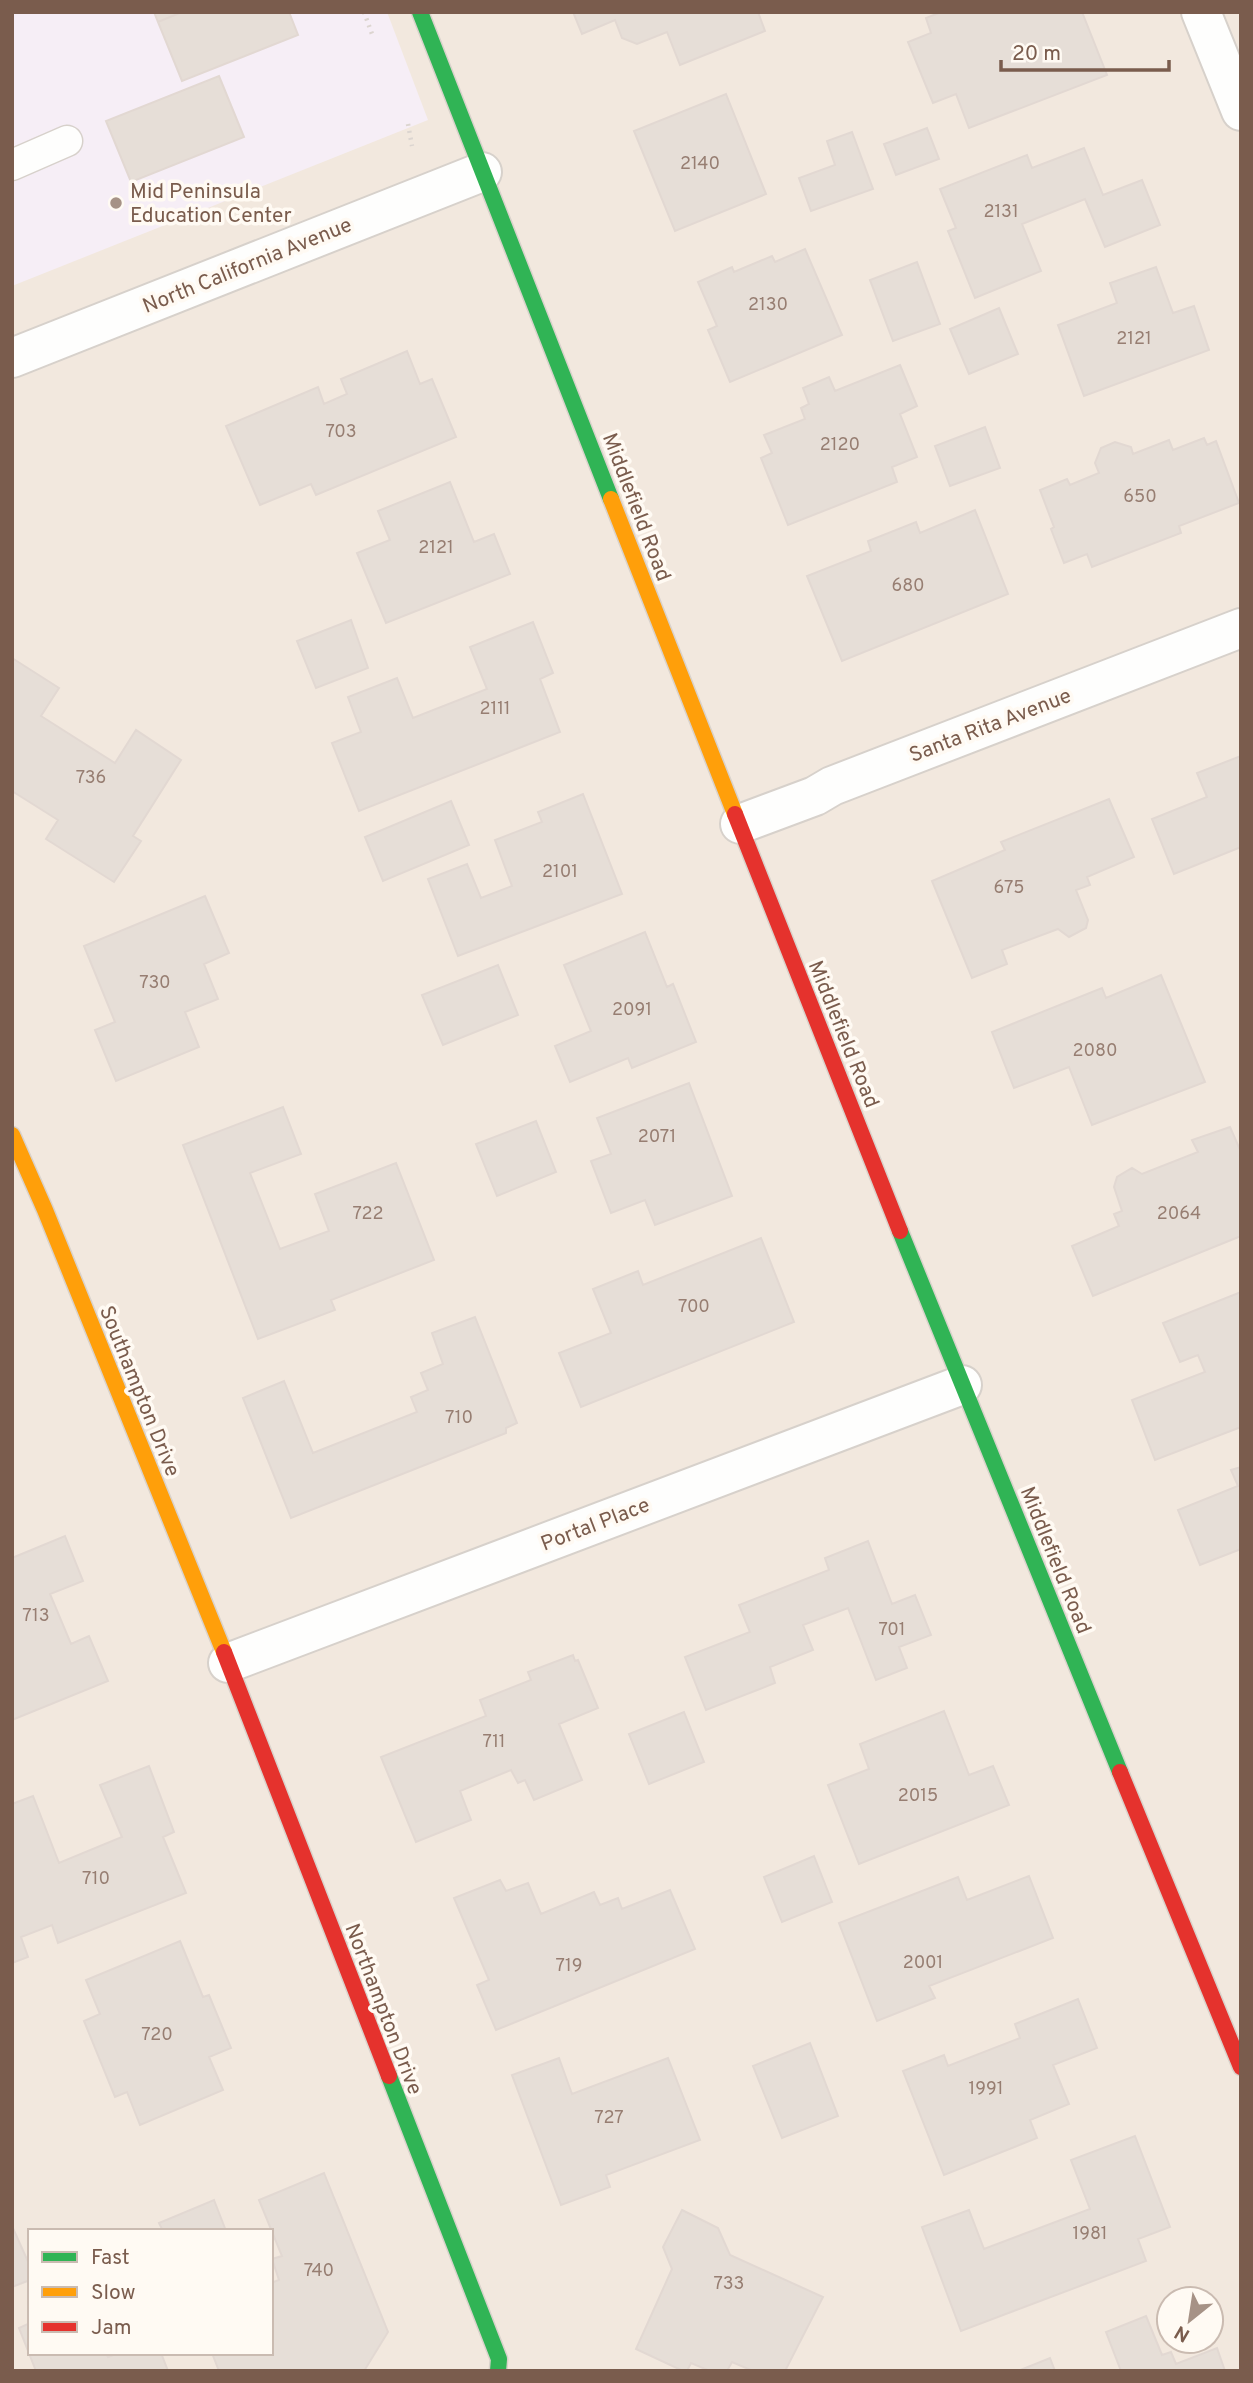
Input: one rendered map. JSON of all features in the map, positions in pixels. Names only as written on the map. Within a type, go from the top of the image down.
[{"type":"main road","name":"Middlefield Road","points":[[421,12],[757,873],[962,1385],[1241,2067]]},
{"type":"main road","name":"Southampton Drive","points":[[12,1135],[45,1210],[228,1663]]},
{"type":"main road","name":"Northampton Drive","points":[[228,1663],[376,2049],[499,2359],[498,2371]]},
{"type":"street","points":[[1201,12],[1241,111]]},
{"type":"street","name":"North California Avenue","points":[[12,358],[482,172]]},
{"type":"street","name":"Santa Rita Avenue","points":[[740,824],[1241,628]]},
{"type":"street","name":"Portal Place","points":[[228,1663],[962,1385]]},
{"type":"lane","points":[[12,165],[67,141]]},
{"type":"shaded area","points":[[12,12],[1241,12],[1241,2371],[12,2371]]},
{"type":"shaded area","name":"Mid Peninsula Education Center","points":[[12,12],[387,12],[428,120],[12,286]]},
{"type":"building","points":[[154,12],[182,12],[158,22]]},
{"type":"building","points":[[182,12],[289,12],[298,35],[182,81],[158,22]]},
{"type":"building","points":[[573,12],[758,12],[765,31],[680,65],[667,32],[637,44],[622,38],[615,20],[582,34]]},
{"type":"building","points":[[941,12],[1082,12],[1107,75],[969,128],[956,94],[933,103],[908,42],[931,33],[926,18]]},
{"type":"building","points":[[219,76],[244,137],[131,182],[106,121]]},
{"type":"building","points":[[726,94],[766,194],[675,231],[634,131]]},
{"type":"building","points":[[927,128],[939,159],[896,175],[884,144]]},
{"type":"building","points":[[852,132],[873,189],[811,211],[799,178],[835,165],[827,141]]},
{"type":"building","points":[[1084,148],[1103,195],[1142,180],[1160,225],[1105,247],[1085,199],[1022,224],[1041,271],[975,298],[948,231],[956,228],[940,189],[1027,155],[1032,168]]},
{"type":"building","points":[[805,249],[842,335],[730,382],[708,330],[717,326],[698,282],[732,267],[734,272],[772,256],[775,262]]},
{"type":"building","points":[[917,262],[940,324],[893,341],[870,280]]},
{"type":"building","points":[[1156,267],[1173,313],[1194,306],[1209,350],[1084,396],[1058,325],[1117,303],[1110,283]]},
{"type":"building","points":[[999,308],[1018,354],[969,374],[950,329]]},
{"type":"building","points":[[407,351],[420,384],[432,379],[456,437],[316,495],[311,484],[260,505],[226,426],[318,387],[324,404],[347,394],[341,379]]},
{"type":"building","points":[[900,365],[917,406],[900,414],[917,457],[892,467],[897,482],[788,525],[761,458],[772,453],[764,435],[805,419],[801,408],[809,404],[803,388],[829,377],[835,391]]},
{"type":"building","points":[[985,427],[1000,468],[950,486],[935,446]]},
{"type":"building","points":[[1204,438],[1207,445],[1216,441],[1239,503],[1179,526],[1181,533],[1092,567],[1087,554],[1064,563],[1040,490],[1067,479],[1070,485],[1099,473],[1095,463],[1101,448],[1115,442],[1131,447],[1133,454],[1169,440],[1173,450]]},
{"type":"building","points":[[450,482],[474,542],[494,534],[510,574],[386,623],[357,553],[390,540],[378,511]]},
{"type":"building","points":[[975,510],[1008,594],[842,661],[807,576],[871,551],[868,541],[916,522],[920,533]]},
{"type":"building","points":[[351,620],[368,668],[316,688],[297,641]]},
{"type":"building","points":[[533,622],[553,673],[540,679],[560,732],[359,811],[332,743],[361,732],[348,697],[397,678],[413,718],[487,689],[470,647]]},
{"type":"building","points":[[12,658],[59,688],[41,716],[115,763],[136,730],[181,760],[133,836],[141,841],[114,882],[46,839],[58,820],[12,791]]},
{"type":"building","points":[[1241,756],[1241,847],[1174,874],[1152,819],[1207,797],[1197,773]]},
{"type":"building","points":[[583,794],[622,894],[458,956],[428,879],[467,864],[481,898],[512,886],[495,840],[542,822],[538,812]]},
{"type":"building","points":[[1109,799],[1134,857],[1087,877],[1090,885],[1076,890],[1088,920],[1086,928],[1069,937],[1058,929],[1002,950],[1007,964],[972,978],[932,881],[1005,850],[1001,842]]},
{"type":"building","points":[[451,801],[469,845],[383,881],[365,837]]},
{"type":"building","points":[[205,896],[229,953],[204,964],[218,999],[185,1012],[199,1047],[116,1081],[95,1030],[115,1022],[84,946]]},
{"type":"building","points":[[645,932],[667,987],[673,984],[696,1042],[632,1068],[628,1058],[570,1082],[555,1046],[591,1031],[564,965]]},
{"type":"building","points":[[498,965],[518,1015],[443,1045],[422,995]]},
{"type":"building","points":[[1161,975],[1205,1082],[1092,1125],[1069,1067],[1014,1088],[992,1032],[1102,988],[1106,998]]},
{"type":"building","points":[[689,1083],[732,1196],[655,1225],[645,1200],[611,1213],[591,1161],[611,1154],[597,1118]]},
{"type":"building","points":[[283,1107],[301,1154],[250,1173],[280,1249],[329,1231],[315,1194],[396,1163],[434,1260],[331,1300],[335,1310],[258,1339],[183,1145]]},
{"type":"building","points":[[536,1121],[556,1172],[497,1196],[476,1144]]},
{"type":"building","points":[[1230,1127],[1241,1152],[1241,1236],[1093,1296],[1072,1246],[1119,1226],[1114,1214],[1122,1211],[1114,1187],[1117,1177],[1132,1168],[1142,1174],[1198,1152],[1192,1140]]},
{"type":"building","points":[[761,1238],[794,1322],[581,1407],[559,1353],[611,1333],[593,1289],[638,1271],[643,1285]]},
{"type":"building","points":[[1241,1292],[1241,1427],[1155,1460],[1132,1400],[1205,1372],[1198,1355],[1180,1362],[1163,1323]]},
{"type":"building","points":[[475,1317],[517,1423],[506,1428],[506,1433],[291,1518],[243,1398],[284,1381],[313,1453],[417,1412],[411,1397],[428,1390],[421,1373],[443,1364],[432,1333]]},
{"type":"building","points":[[1241,1467],[1241,1549],[1200,1565],[1178,1510],[1238,1486],[1231,1470]]},
{"type":"building","points":[[65,1536],[83,1581],[50,1594],[71,1644],[89,1636],[108,1681],[12,1720],[12,1558]]},
{"type":"building","points":[[868,1541],[892,1604],[915,1595],[931,1635],[899,1647],[907,1668],[876,1680],[848,1608],[803,1625],[813,1650],[770,1667],[775,1683],[706,1710],[685,1657],[750,1632],[739,1605],[829,1570],[825,1558]]},
{"type":"building","points":[[573,1655],[575,1661],[578,1660],[598,1708],[559,1724],[582,1780],[534,1800],[525,1780],[518,1783],[511,1770],[460,1791],[471,1820],[416,1842],[381,1757],[486,1716],[480,1700],[531,1680],[528,1672]]},
{"type":"building","points":[[944,1711],[969,1775],[993,1766],[1009,1805],[859,1864],[828,1785],[869,1769],[860,1744]]},
{"type":"building","points":[[684,1712],[704,1762],[649,1784],[629,1734]]},
{"type":"building","points":[[149,1766],[174,1832],[163,1837],[186,1893],[58,1943],[52,1925],[21,1937],[28,1957],[12,1963],[12,1804],[33,1796],[59,1863],[122,1837],[100,1785]]},
{"type":"building","points":[[814,1856],[832,1902],[782,1922],[764,1877]]},
{"type":"building","points":[[1029,1876],[1053,1938],[929,1986],[935,1998],[877,2021],[839,1923],[958,1877],[967,1900]]},
{"type":"building","points":[[500,1880],[506,1891],[528,1883],[541,1914],[594,1892],[600,1905],[618,1898],[622,1909],[670,1890],[695,1949],[496,2030],[477,1985],[489,1980],[454,1898]]},
{"type":"building","points":[[180,1941],[203,1997],[209,1995],[231,2048],[209,2057],[223,2090],[140,2125],[127,2092],[115,2097],[84,2021],[100,2014],[86,1980]]},
{"type":"building","points":[[1078,1999],[1097,2048],[1053,2065],[1069,2104],[1030,2120],[1037,2138],[944,2175],[903,2071],[944,2055],[948,2066],[1020,2038],[1015,2024]]},
{"type":"building","points":[[810,2043],[838,2116],[782,2138],[753,2066]]},
{"type":"building","points":[[559,2058],[572,2094],[668,2058],[700,2140],[606,2175],[610,2187],[561,2205],[512,2075]]},
{"type":"building","points":[[1135,2136],[1170,2227],[1138,2239],[1146,2261],[961,2331],[922,2227],[969,2210],[984,2249],[1090,2209],[1071,2160]]},
{"type":"building","points":[[324,2173],[388,2332],[364,2371],[219,2371],[213,2355],[273,2355],[273,2282],[279,2280],[273,2259],[282,2256],[259,2200]]},
{"type":"building","points":[[214,2200],[225,2229],[162,2229],[159,2223]]},
{"type":"building","points":[[682,2210],[718,2228],[730,2255],[823,2297],[785,2371],[753,2371],[732,2362],[727,2371],[710,2371],[691,2363],[687,2371],[683,2371],[636,2349],[672,2269],[663,2247]]},
{"type":"building","points":[[12,2226],[28,2262],[28,2281],[12,2287]]},
{"type":"building","points":[[1146,2316],[1155,2338],[1155,2355],[1172,2355],[1176,2364],[1199,2355],[1219,2355],[1225,2371],[1121,2371],[1106,2332]]},
{"type":"building","points":[[28,2324],[28,2351],[19,2328]]},
{"type":"building","points":[[30,2355],[162,2355],[168,2371],[36,2371]]},
{"type":"building","points":[[1050,2358],[1055,2371],[1018,2371]]},
{"type":"traffic: fast","points":[[420,12],[611,499]]},
{"type":"traffic: fast","points":[[900,1231],[1120,1772]]},
{"type":"traffic: fast","points":[[389,2076],[499,2359],[498,2371]]},
{"type":"traffic: slow","points":[[611,499],[735,814]]},
{"type":"traffic: slow","points":[[12,1135],[224,1652]]},
{"type":"traffic: jam","points":[[735,814],[900,1231]]},
{"type":"traffic: jam","points":[[224,1652],[389,2076]]},
{"type":"traffic: jam","points":[[1120,1772],[1241,2067]]},
{"type":"place","name":"Mid Peninsula Education Center","points":[[116,203]]}]
